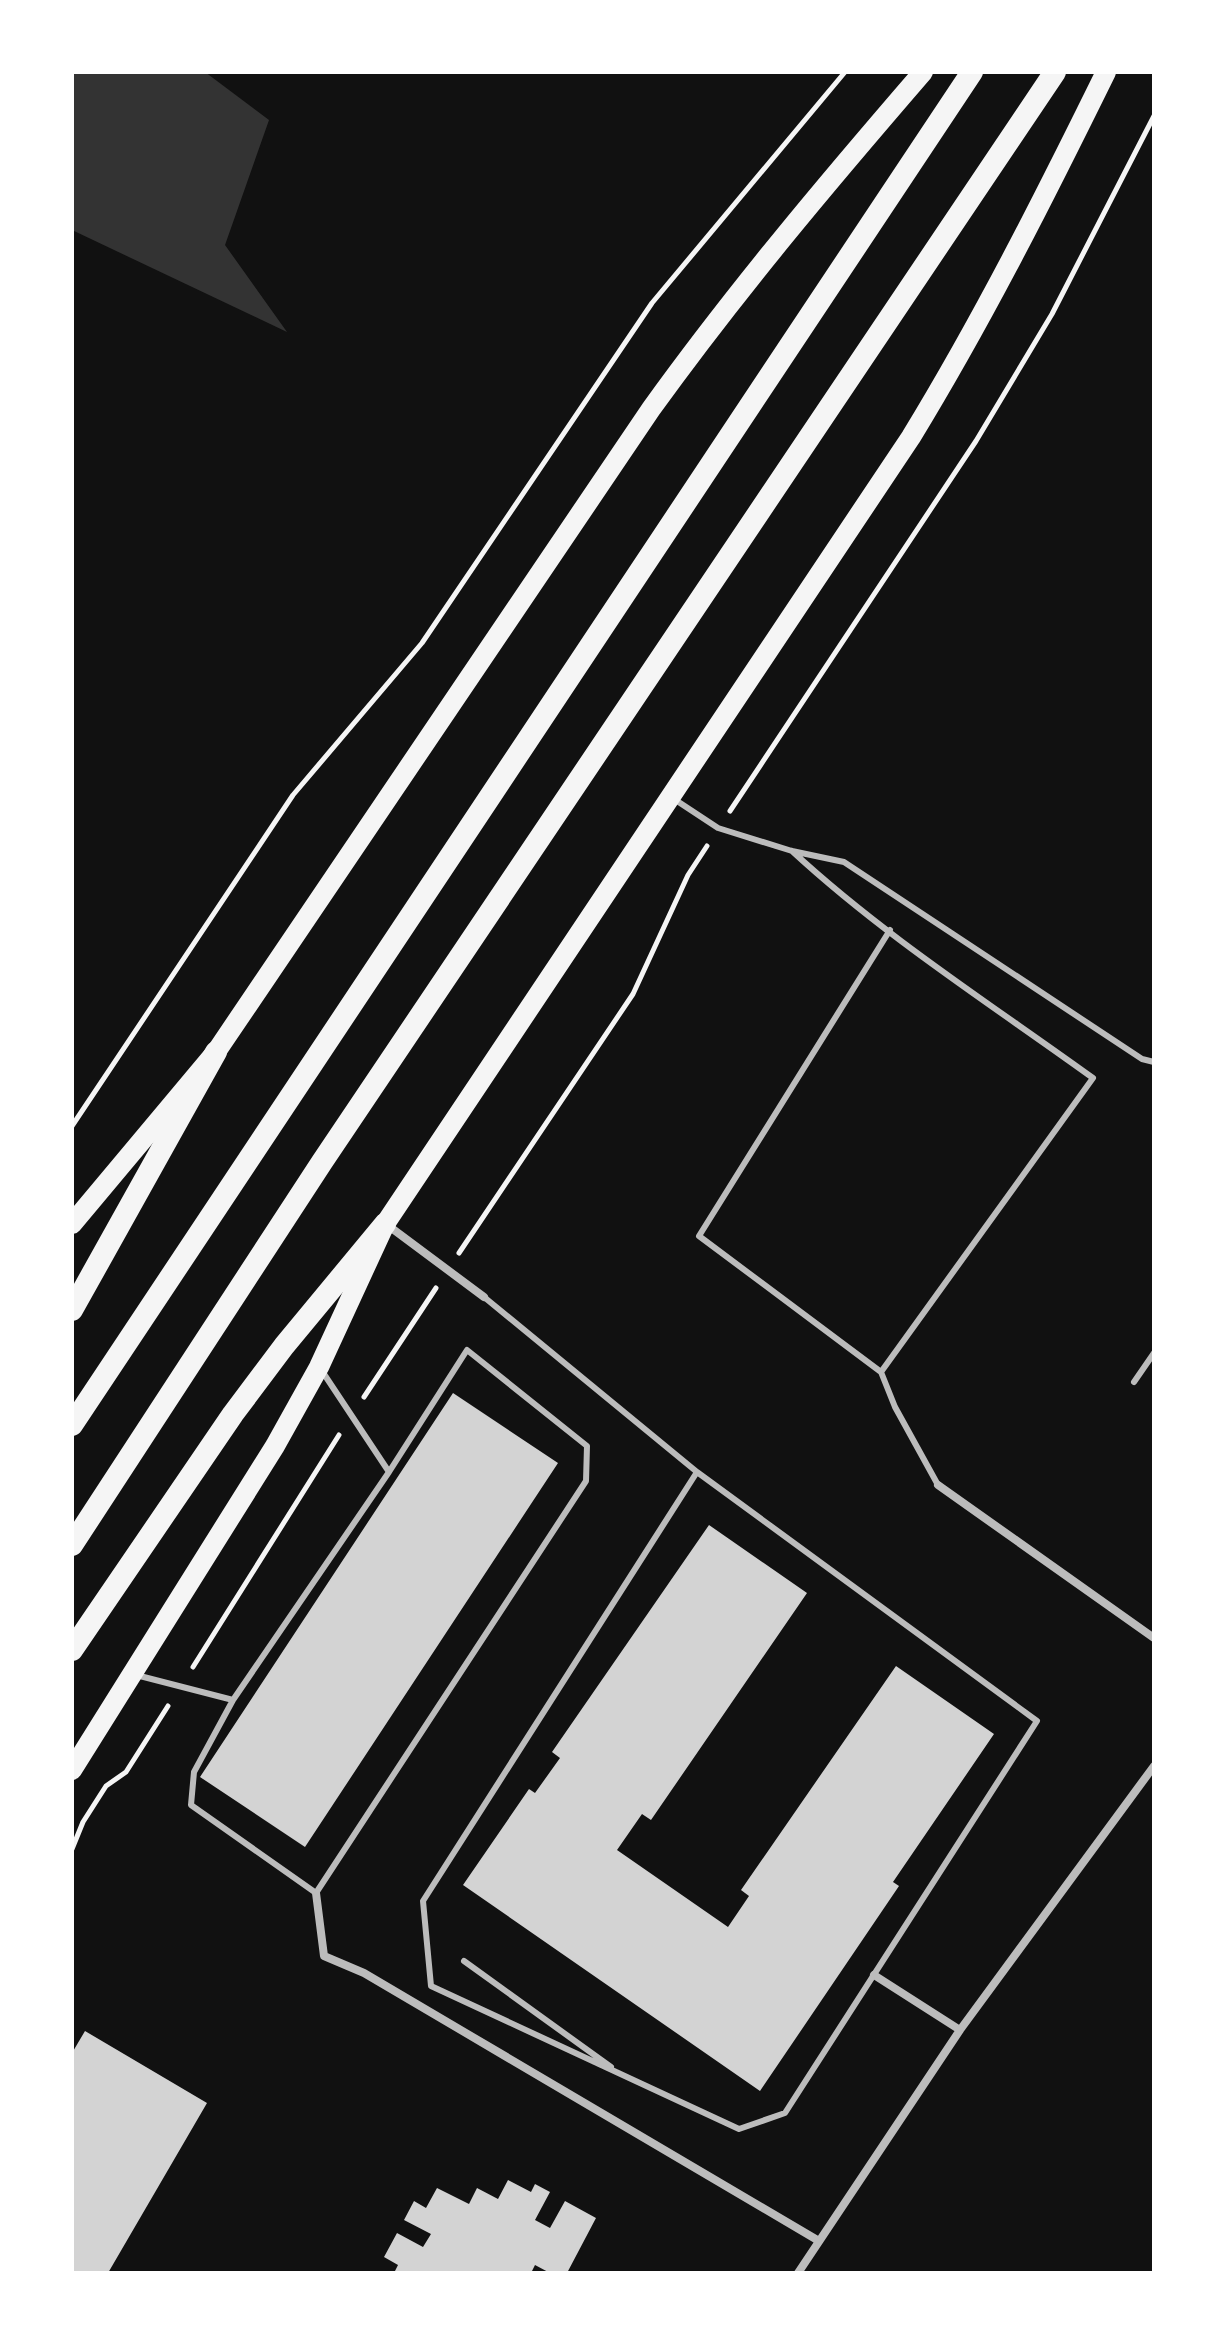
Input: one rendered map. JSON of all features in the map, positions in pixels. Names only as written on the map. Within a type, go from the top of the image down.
[{"type":"highway","points":[[72,1425],[972,72]]},
{"type":"highway","points":[[72,1545],[322,1162],[1055,72]]},
{"type":"highway","points":[[72,1310],[216,1052]]},
{"type":"highway","points":[[72,1650],[233,1414],[385,1224]]},
{"type":"main road","points":[[72,1224],[216,1052],[651,409],[792,224],[923,72]]},
{"type":"main road","points":[[72,1770],[275,1446],[319,1367],[385,1224],[911,437],[964,350],[1026,234],[1106,72]]},
{"type":"street","points":[[385,1224],[449,1268],[484,1297]]},
{"type":"street","points":[[938,1485],[1154,1638]]},
{"type":"street","points":[[798,2273],[960,2030],[1152,1773]]},
{"type":"street","points":[[316,1893],[324,1956],[364,1973],[819,2241]]},
{"type":"street","points":[[874,1975],[960,2030]]},
{"type":"lane","points":[[670,797],[718,828],[792,851],[844,862],[1142,1059],[1154,1062]]},
{"type":"lane","points":[[792,851],[835,891],[1093,1078],[881,1372]]},
{"type":"lane","points":[[890,930],[699,1236],[881,1372],[895,1407],[938,1485]]},
{"type":"lane","points":[[484,1297],[697,1472],[1037,1721],[785,2113],[739,2129],[431,1986],[423,1901],[697,1472]]},
{"type":"lane","points":[[467,1350],[587,1446],[586,1481],[316,1893],[191,1805],[194,1772],[233,1700],[389,1472],[467,1350]]},
{"type":"lane","points":[[1134,1382],[1154,1353]]},
{"type":"lane","points":[[319,1367],[389,1472]]},
{"type":"lane","points":[[133,1674],[233,1700]]},
{"type":"lane","points":[[464,1961],[624,2076]]},
{"type":"path","points":[[72,1126],[293,795],[422,643],[652,303],[845,72]]},
{"type":"path","points":[[72,1849],[83,1822],[106,1786],[126,1772],[351,1417],[633,994],[688,875],[976,441],[1052,314],[1154,116]]},
{"type":"shaded area","points":[[72,72],[205,72],[269,120],[225,245],[287,332],[72,230]]},
{"type":"building","points":[[453,1393],[558,1463],[305,1847],[200,1777]]},
{"type":"building","points":[[709,1525],[807,1593],[651,1820],[642,1814],[617,1850],[728,1927],[749,1896],[741,1890],[896,1666],[994,1734],[893,1882],[899,1886],[760,2091],[463,1885],[529,1789],[535,1793],[560,1758],[552,1752]]},
{"type":"building","points":[[85,2031],[207,2103],[108,2273],[72,2273],[72,2053]]},
{"type":"building","points":[[508,2180],[531,2192],[535,2184],[550,2192],[535,2220],[550,2228],[565,2201],[596,2218],[567,2273],[550,2273],[535,2265],[531,2273],[394,2273],[398,2265],[384,2257],[397,2233],[423,2247],[431,2234],[404,2220],[414,2201],[426,2208],[437,2188],[469,2204],[477,2188],[498,2199]]}]
